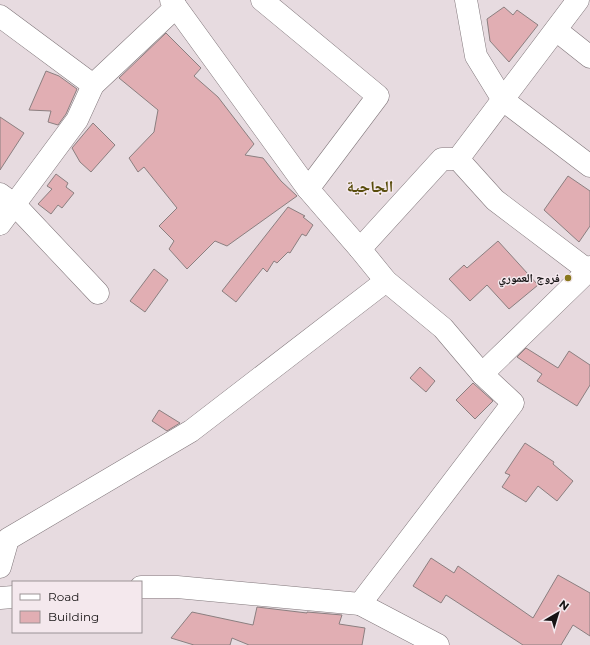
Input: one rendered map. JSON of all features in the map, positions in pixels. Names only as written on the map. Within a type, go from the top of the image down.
[{"type":"street","points":[[262,0],[378,96],[308,189]]},
{"type":"street","points":[[466,0],[476,56],[504,100],[590,166]]},
{"type":"street","points":[[458,160],[578,0]]},
{"type":"street","points":[[0,224],[7,200],[77,120],[93,85],[174,3],[308,189],[386,281],[443,328],[482,374],[513,403],[360,604]]},
{"type":"street","points":[[0,16],[93,85]]},
{"type":"street","points":[[556,30],[590,57]]},
{"type":"street","points":[[360,249],[442,159],[458,160],[495,200],[589,270],[482,374]]},
{"type":"street","points":[[7,200],[98,293]]},
{"type":"street","points":[[0,567],[8,539],[190,431],[386,281]]},
{"type":"street","points":[[142,587],[177,587],[360,604],[438,645]]},
{"type":"street","points":[[0,598],[12,597]]},
{"type":"building","points":[[504,7],[513,15],[517,10],[538,25],[509,62],[490,41],[487,19]]},
{"type":"building","points":[[166,33],[201,68],[194,76],[218,97],[254,144],[245,155],[263,158],[281,181],[297,196],[227,246],[215,241],[187,269],[169,249],[174,241],[159,226],[177,208],[144,167],[138,172],[129,158],[154,132],[158,110],[119,78]]},
{"type":"building","points":[[46,71],[59,76],[77,89],[66,114],[58,125],[48,122],[51,111],[29,110]]},
{"type":"building","points":[[0,117],[24,133],[0,170]]},
{"type":"building","points":[[93,123],[115,145],[91,172],[80,162],[72,148]]},
{"type":"building","points":[[56,174],[68,183],[66,187],[74,193],[62,208],[58,205],[51,214],[38,204],[52,189],[47,186]]},
{"type":"building","points":[[568,176],[590,191],[590,226],[579,242],[544,210]]},
{"type":"building","points":[[288,207],[305,216],[303,217],[313,225],[306,236],[302,234],[290,253],[288,252],[277,263],[274,261],[267,272],[263,268],[236,302],[222,291]]},
{"type":"building","points":[[498,241],[538,285],[509,309],[487,285],[470,301],[449,279],[464,265],[467,268]]},
{"type":"building","points":[[154,269],[168,280],[145,312],[130,301]]},
{"type":"building","points":[[526,348],[558,368],[569,351],[590,365],[590,385],[577,406],[537,381],[542,374],[517,357]]},
{"type":"building","points":[[420,367],[435,381],[426,392],[410,378]]},
{"type":"building","points":[[473,383],[493,401],[475,419],[456,400]]},
{"type":"building","points":[[159,410],[180,423],[167,431],[152,421]]},
{"type":"building","points":[[525,443],[554,462],[553,464],[573,481],[557,501],[538,486],[526,502],[502,487],[510,475],[505,473]]},
{"type":"building","points":[[431,558],[454,573],[458,566],[533,618],[558,575],[590,593],[590,636],[573,625],[561,645],[523,645],[446,595],[441,603],[413,586]]},
{"type":"building","points":[[257,607],[307,613],[342,615],[339,624],[365,628],[362,645],[249,645],[232,638],[230,645],[194,645],[171,638],[192,612],[253,625]]},
{"type":"place","name":"فروج العموري","points":[[568,278]]},
{"type":"district","name":"الجاجية","points":[[370,186]]}]
